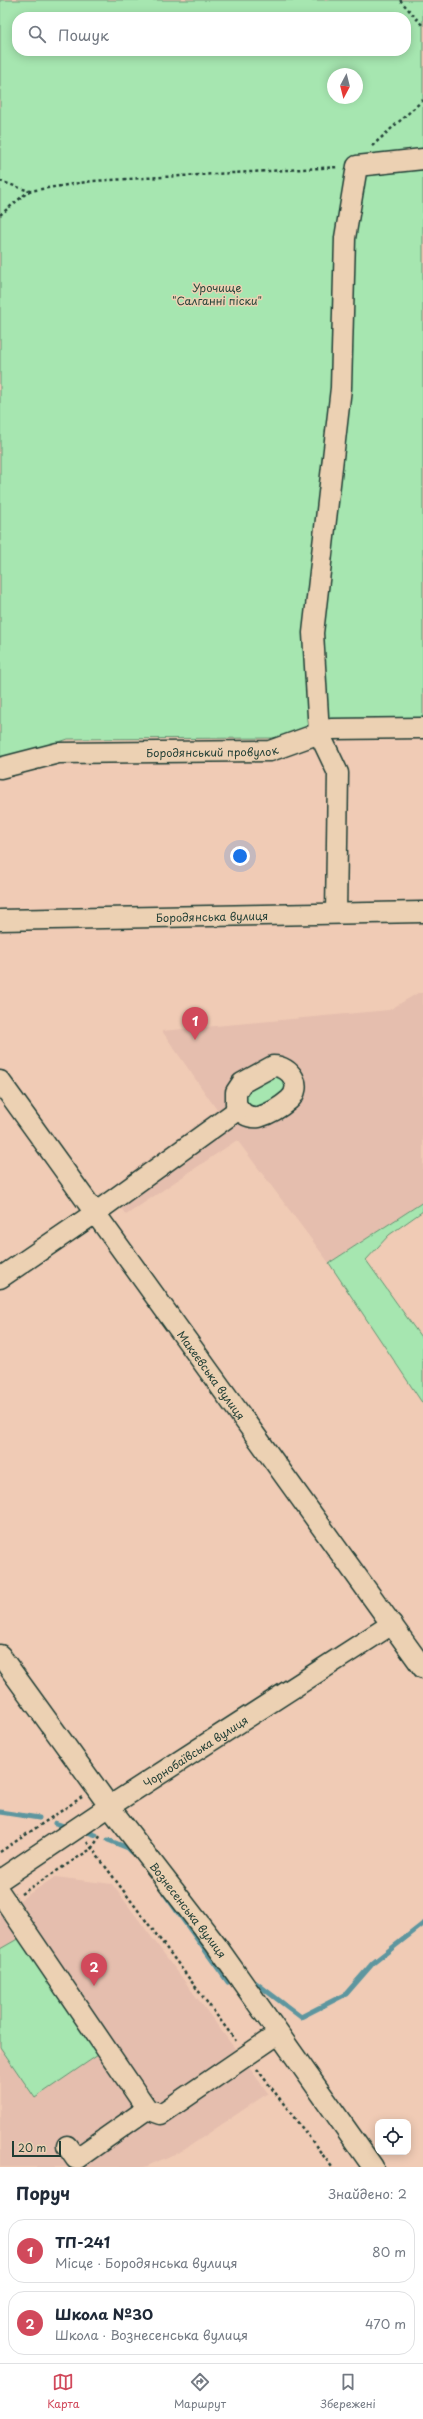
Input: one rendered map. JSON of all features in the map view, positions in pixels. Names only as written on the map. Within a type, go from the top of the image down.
[{"type":"street","points":[[336,913],[338,773],[319,733],[313,633],[341,388],[345,238],[356,166],[423,159]]},
{"type":"street","name":"Бородянський провулок","points":[[0,768],[58,753],[270,751],[331,729],[423,728]]},
{"type":"street","name":"Бородянська вулиця","points":[[0,920],[423,912]]},
{"type":"street","name":"Макеєвська вулиця","points":[[0,1081],[422,1664]]},
{"type":"street","points":[[0,1278],[115,1199],[239,1109]]},
{"type":"street","name":"Чорнобаївська вулиця","points":[[0,1880],[77,1829],[112,1810],[392,1624]]},
{"type":"street","name":"Вознесенська вулиця","points":[[0,1655],[112,1810],[216,1945],[373,2167]]},
{"type":"street","points":[[4,1898],[147,2109],[161,2114],[246,2054],[278,2034]]},
{"type":"street","points":[[67,2146],[76,2159],[147,2109]]},
{"type":"path","points":[[400,0],[411,12]]},
{"type":"path","points":[[411,12],[423,26]]},
{"type":"path","points":[[0,181],[28,191],[92,181],[356,166],[377,140],[423,100]]},
{"type":"path","points":[[0,215],[28,191]]},
{"type":"path","points":[[0,1852],[64,1810],[95,1787]]},
{"type":"path","points":[[64,1810],[91,1849],[332,2167]]},
{"type":"path","points":[[4,1898],[91,1849],[112,1810]]},
{"type":"shaded area","points":[[418,993],[423,993],[423,1202],[329,1263],[237,1140],[126,1215],[108,1189],[217,1110],[162,1031],[389,1010]]},
{"type":"shaded area","points":[[55,1877],[112,1884],[268,2093],[184,2150],[145,2167],[0,2167],[0,1913]]},
{"type":"green space","name":"Урочище \"Салганні піски\"","points":[[0,0],[423,0],[423,718],[283,738],[68,739],[0,762]]},
{"type":"green space","points":[[268,1075],[284,1076],[287,1091],[261,1110],[248,1109],[242,1094]]},
{"type":"green space","points":[[423,1202],[423,1211],[389,1235],[366,1260],[423,1340],[423,1404],[329,1263]]},
{"type":"green space","points":[[21,1937],[101,2053],[35,2098],[0,2047],[0,1949]]},
{"type":"waterway","points":[[0,1812],[39,1818]]},
{"type":"waterway","points":[[55,1823],[67,1827]]},
{"type":"waterway","points":[[84,1831],[96,1835]]},
{"type":"waterway","points":[[108,1840],[128,1848],[132,1852]]},
{"type":"waterway","points":[[164,1893],[228,1982]]},
{"type":"waterway","points":[[256,1983],[301,2017],[346,1994],[373,1963],[423,1924]]},
{"type":"place","name":"ТП-241","points":[[195,1040]]},
{"type":"place","name":"Школа №30","points":[[94,1986]]}]
